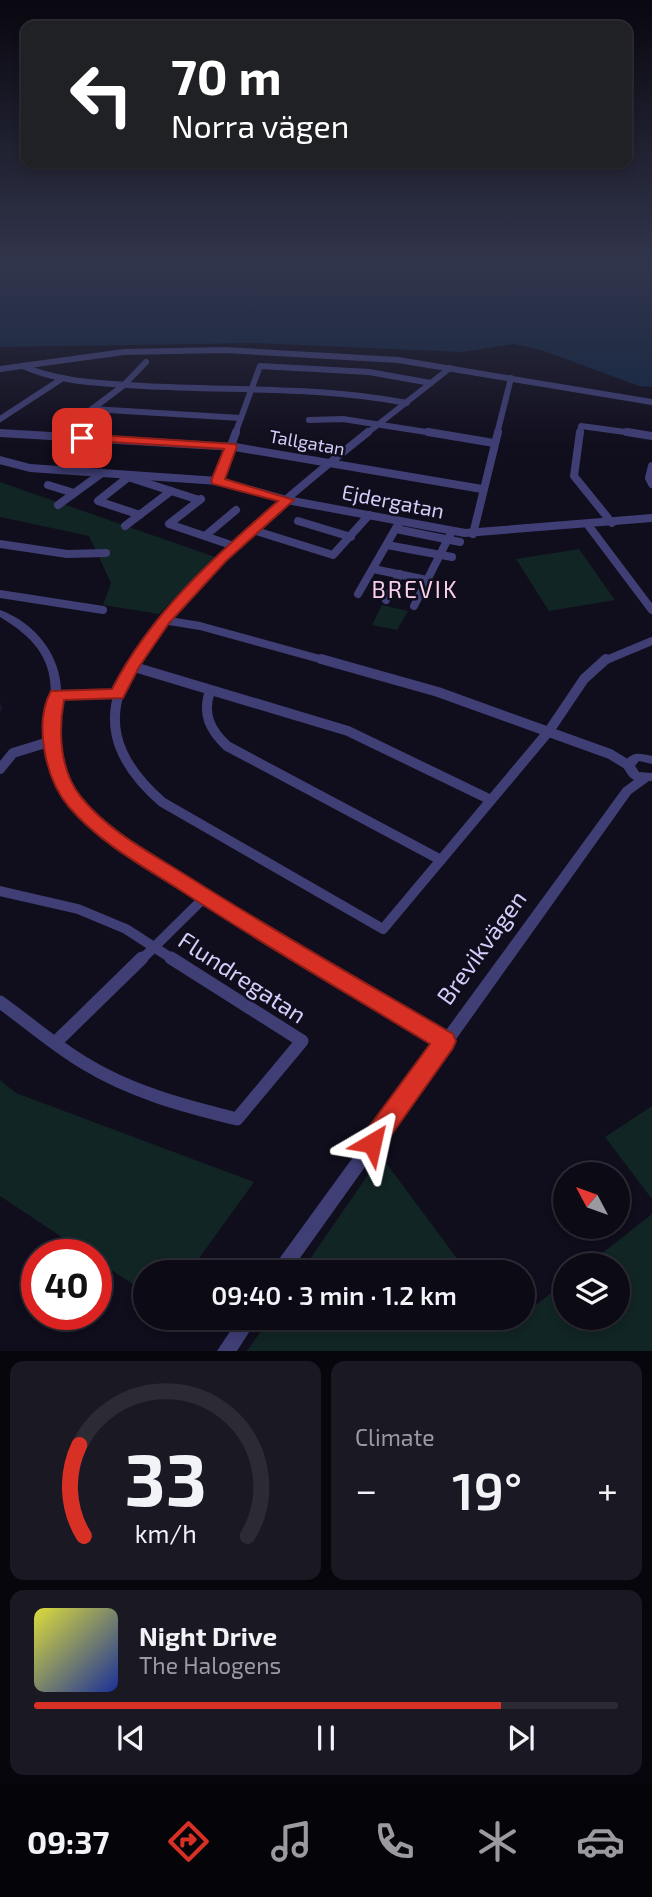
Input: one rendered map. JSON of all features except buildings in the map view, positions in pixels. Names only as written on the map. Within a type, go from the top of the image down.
[{"type":"street","points":[[0,369],[124,352],[197,349],[398,360],[652,402]]},
{"type":"street","points":[[57,436],[124,385],[146,362]]},
{"type":"street","points":[[23,366],[30,371],[63,378],[124,385],[360,395],[407,403]]},
{"type":"street","points":[[218,481],[260,366],[369,372],[431,383]]},
{"type":"street","points":[[450,368],[234,546],[163,620],[131,666],[117,694],[114,712],[117,743],[127,766],[143,786],[162,802],[383,929],[549,731],[584,679],[595,668],[620,652],[652,640]]},
{"type":"street","points":[[0,419],[63,378]]},
{"type":"street","points":[[473,534],[511,378]]},
{"type":"street","points":[[92,409],[241,418]]},
{"type":"street","points":[[309,421],[343,419],[494,443]]},
{"type":"street","points":[[612,523],[574,476],[581,426],[652,436]]},
{"type":"street","name":"Tallgatan","points":[[0,433],[231,446],[482,489]]},
{"type":"street","name":"Ejdergatan","points":[[0,460],[18,467],[218,481],[287,500],[369,515],[398,525],[450,535],[652,518]]},
{"type":"street","points":[[652,469],[649,478],[652,484]]},
{"type":"street","points":[[58,505],[102,473]]},
{"type":"street","points":[[130,476],[98,501],[140,515]]},
{"type":"street","name":"Ejdergatan","points":[[130,476],[200,500],[169,524],[234,546]]},
{"type":"street","points":[[48,485],[74,494]]},
{"type":"street","points":[[125,526],[171,491]]},
{"type":"street","points":[[205,536],[236,510]]},
{"type":"street","points":[[253,530],[333,555],[369,515]]},
{"type":"street","points":[[298,521],[351,537]]},
{"type":"street","points":[[358,594],[398,525]]},
{"type":"street","points":[[588,525],[652,610]]},
{"type":"street","points":[[414,606],[450,535],[460,542]]},
{"type":"street","points":[[0,544],[67,554],[106,553]]},
{"type":"street","points":[[387,545],[452,557]]},
{"type":"street","points":[[373,569],[427,580]]},
{"type":"street","points":[[386,600],[400,574]]},
{"type":"street","points":[[0,594],[103,610]]},
{"type":"street","points":[[0,613],[23,627],[43,645],[54,667],[57,695],[51,723],[52,741],[64,784],[86,816],[118,843],[445,1041]]},
{"type":"street","points":[[163,620],[200,626],[438,692],[637,762],[648,778]]},
{"type":"street","points":[[131,666],[348,731],[491,800]]},
{"type":"street","points":[[210,691],[205,701],[206,719],[218,738],[227,746],[441,860]]},
{"type":"street","points":[[57,695],[117,694]]},
{"type":"street","points":[[0,769],[13,753],[52,741]]},
{"type":"street","points":[[637,762],[652,750]]},
{"type":"street","name":"Brevikvägen","points":[[290,1260],[627,791],[637,762]]},
{"type":"street","name":"Brevikvägen","points":[[627,791],[648,778]]},
{"type":"street","points":[[0,891],[78,909],[126,929],[156,946]]},
{"type":"street","points":[[0,1002],[55,1043],[205,897]]},
{"type":"street","name":"Flundregatan","points":[[55,1043],[83,1063],[139,1091],[237,1119],[302,1041],[156,946]]},
{"type":"street","points":[[226,1351],[241,1330]]},
{"type":"green space","points":[[0,482],[215,557],[159,614],[103,605],[111,583],[89,536],[0,517]]},
{"type":"green space","points":[[579,549],[615,600],[549,611],[516,559]]},
{"type":"green space","points":[[382,605],[408,611],[397,630],[372,625]]},
{"type":"green space","points":[[0,1080],[16,1093],[254,1182],[198,1260],[133,1260],[133,1284],[112,1270],[112,1239],[65,1239],[0,1196]]},
{"type":"green space","points":[[652,1106],[652,1199],[630,1170],[630,1162],[624,1162],[605,1137]]},
{"type":"green space","points":[[381,1156],[458,1260],[309,1260]]},
{"type":"green space","points":[[652,1214],[652,1351],[247,1351],[262,1330],[535,1330],[535,1306],[553,1291],[553,1330],[630,1330],[630,1253],[602,1253],[620,1239],[630,1239],[630,1231]]},
{"type":"water","points":[[0,324],[652,324],[652,387],[639,386],[541,350],[514,344],[462,352],[253,343],[0,347]]},
{"type":"district","name":"BREVIK","points":[[415,590]]},
{"type":"route","points":[[82,438],[231,446],[218,481],[287,500],[222,558],[163,620],[131,666],[117,694],[57,695],[51,723],[52,741],[57,768],[74,800],[86,816],[118,843],[445,1041],[372,1143]]}]
